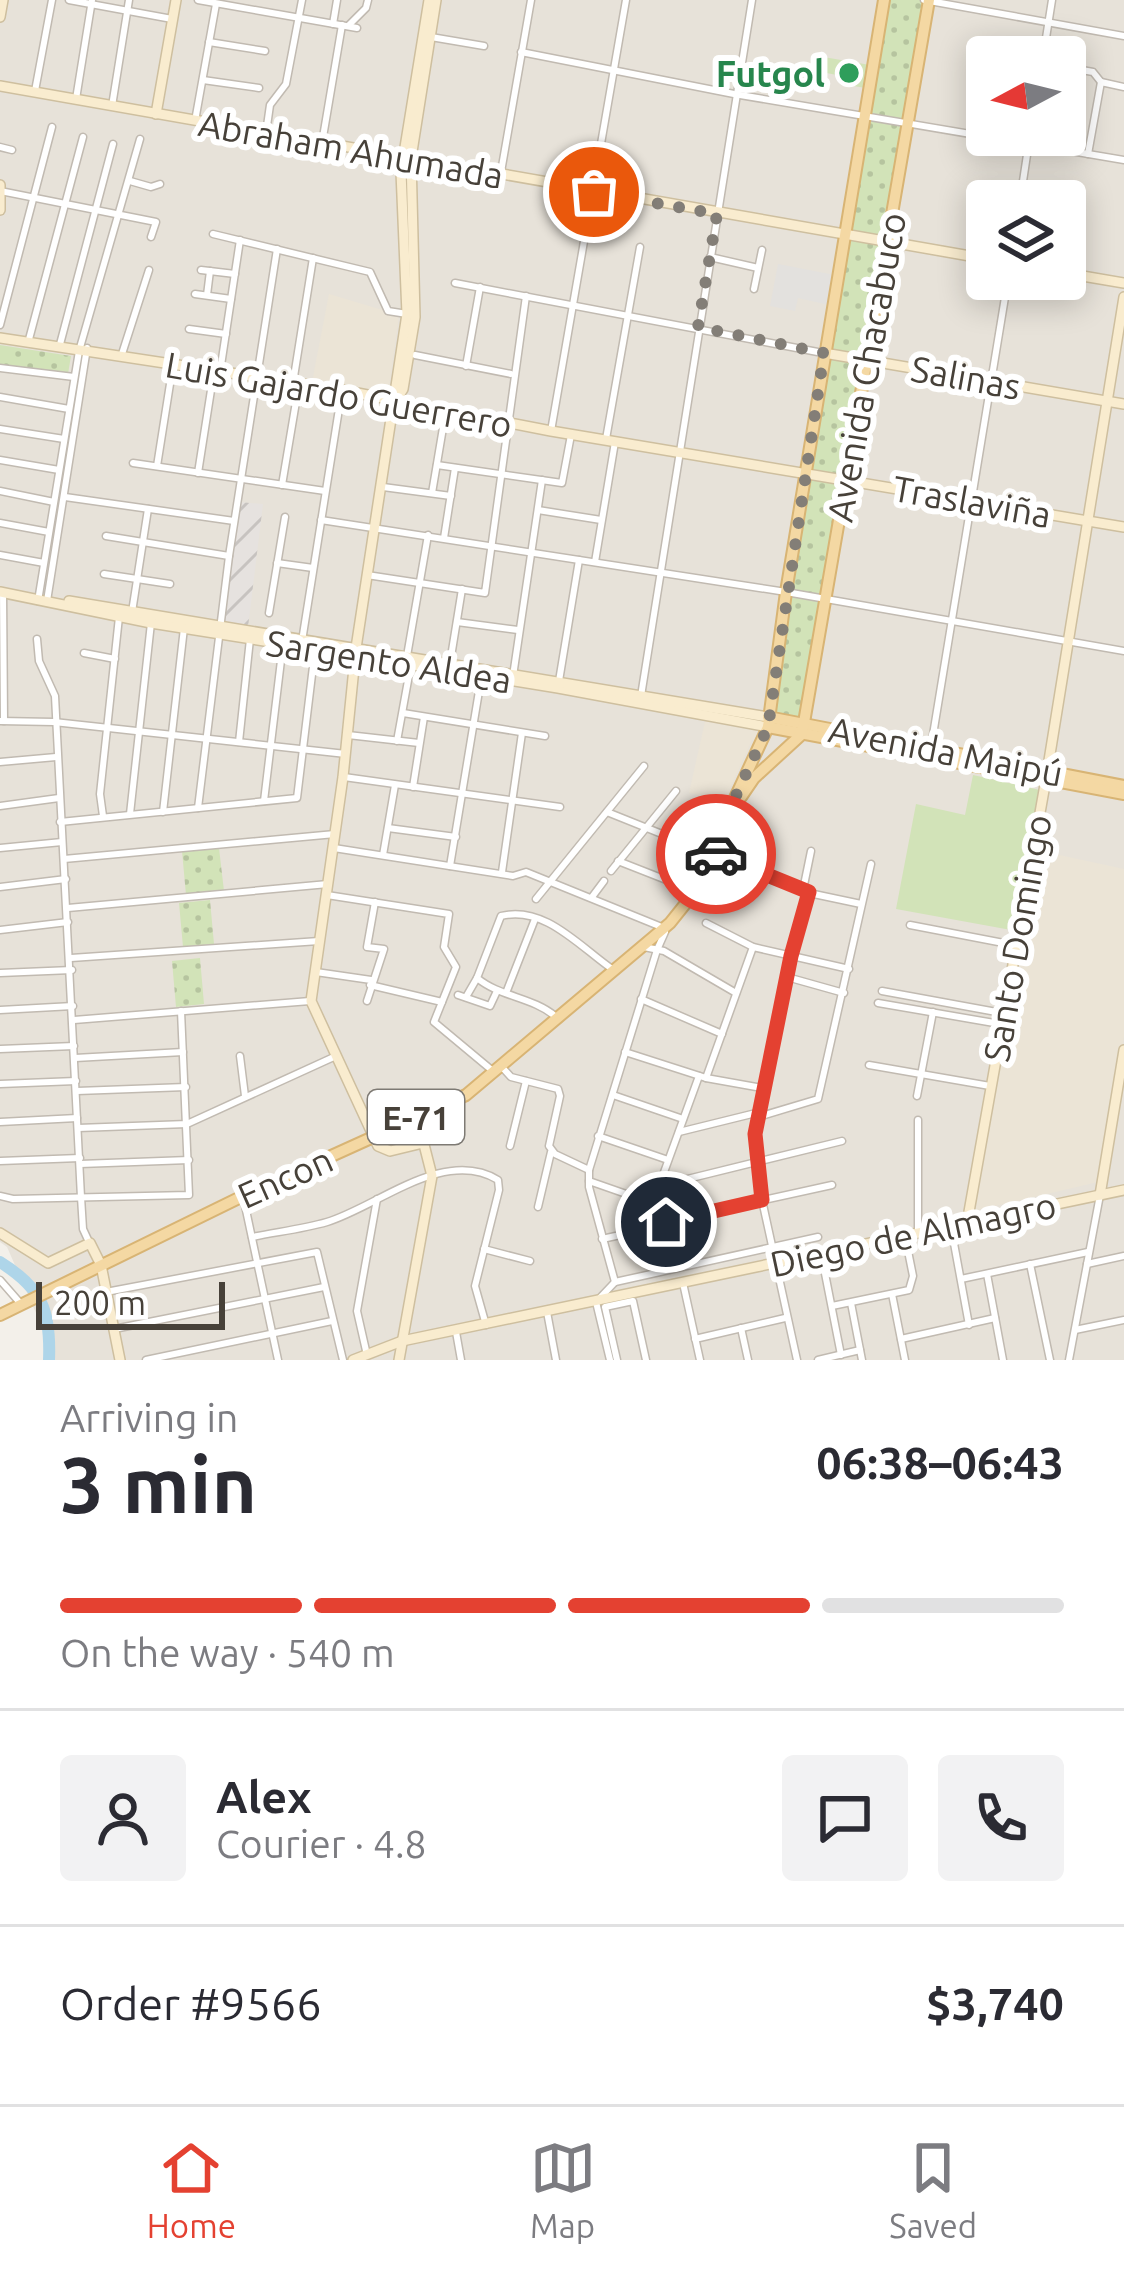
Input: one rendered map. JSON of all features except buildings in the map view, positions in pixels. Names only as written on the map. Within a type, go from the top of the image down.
[{"type":"main road","name":"Avenida Chacabuco","points":[[768,722],[884,0]]},
{"type":"main road","name":"Avenida Chacabuco","points":[[803,729],[927,0]]},
{"type":"main road","name":"Avenida Maipú","points":[[768,722],[1124,790]]},
{"type":"main road","name":"Encon","points":[[25,1302],[466,1095],[667,926],[692,890],[768,722]]},
{"type":"main road","name":"Encon","points":[[710,851],[754,778],[803,729]]},
{"type":"main road","name":"E-71","points":[[0,1315],[25,1302]]},
{"type":"street","points":[[0,17],[3,0]]},
{"type":"street","points":[[34,92],[52,0]]},
{"type":"street","points":[[69,0],[172,19]]},
{"type":"street","points":[[112,106],[129,0]]},
{"type":"street","points":[[156,114],[176,0]]},
{"type":"street","points":[[198,0],[345,26]]},
{"type":"street","points":[[266,133],[270,104],[286,84],[302,0]]},
{"type":"street","points":[[322,143],[345,26],[337,0]]},
{"type":"street","points":[[345,26],[366,8],[368,0]]},
{"type":"street","points":[[396,400],[403,389],[416,305],[407,157],[433,0]]},
{"type":"street","points":[[423,1143],[390,1151],[373,1138],[311,1001],[344,777],[356,651],[407,314],[407,157],[433,0]]},
{"type":"street","points":[[500,175],[531,0]]},
{"type":"street","points":[[551,431],[626,0]]},
{"type":"street","points":[[641,699],[752,0]]},
{"type":"street","points":[[927,0],[1124,36]]},
{"type":"street","points":[[1046,36],[1052,0]]},
{"type":"street","points":[[76,100],[92,2]]},
{"type":"street","points":[[195,121],[216,2]]},
{"type":"street","points":[[430,37],[484,46]]},
{"type":"street","points":[[208,42],[265,51]]},
{"type":"street","points":[[521,52],[734,94],[966,131]]},
{"type":"street","points":[[1086,71],[1101,82],[1124,86]]},
{"type":"street","points":[[202,80],[259,88]]},
{"type":"street","points":[[1101,82],[1088,154],[1124,160]]},
{"type":"street","name":"Abraham Ahumada","points":[[0,86],[966,256]]},
{"type":"street","points":[[0,325],[52,127]]},
{"type":"street","points":[[28,344],[83,137]]},
{"type":"street","points":[[43,599],[64,497],[85,338],[140,139]]},
{"type":"street","points":[[59,347],[113,144]]},
{"type":"street","points":[[0,147],[12,150]]},
{"type":"street","points":[[130,181],[156,186]]},
{"type":"street","points":[[0,209],[0,189],[156,222],[151,238]]},
{"type":"street","points":[[213,235],[370,272],[388,311],[407,314]]},
{"type":"street","points":[[198,473],[240,240]]},
{"type":"street","points":[[595,562],[640,248]]},
{"type":"street","points":[[198,808],[218,631],[277,249]]},
{"type":"street","points":[[754,289],[762,250]]},
{"type":"street","points":[[283,485],[313,257]]},
{"type":"street","points":[[710,257],[758,268]]},
{"type":"street","points":[[121,357],[149,270]]},
{"type":"street","points":[[207,296],[206,271],[235,274]]},
{"type":"street","points":[[1086,277],[1124,283]]},
{"type":"street","name":"Salinas","points":[[455,283],[1124,404]]},
{"type":"street","points":[[466,366],[480,287]]},
{"type":"street","points":[[195,294],[231,299]]},
{"type":"street","points":[[367,574],[484,593],[526,296]]},
{"type":"street","name":"Santo Domingo","points":[[967,1223],[1124,297]]},
{"type":"street","points":[[930,752],[1004,300]]},
{"type":"street","points":[[189,329],[226,334]]},
{"type":"street","name":"Luis Gajardo Guerrero","points":[[0,338],[342,390],[679,452]]},
{"type":"street","points":[[43,599],[44,563],[64,439],[83,352]]},
{"type":"street","points":[[415,355],[513,375]]},
{"type":"street","points":[[157,466],[173,365]]},
{"type":"street","points":[[0,368],[75,377]]},
{"type":"street","points":[[302,643],[342,390]]},
{"type":"street","points":[[0,397],[69,409]]},
{"type":"street","points":[[432,493],[446,410]]},
{"type":"street","points":[[0,429],[64,439]]},
{"type":"street","points":[[437,465],[562,483],[571,435]]},
{"type":"street","name":"Traslaviña","points":[[679,452],[1124,527]]},
{"type":"street","points":[[0,460],[59,470]]},
{"type":"street","points":[[133,464],[325,491]]},
{"type":"street","points":[[444,538],[455,468]]},
{"type":"street","points":[[513,677],[542,480]]},
{"type":"street","points":[[381,487],[451,496]]},
{"type":"street","points":[[0,491],[54,502]]},
{"type":"street","points":[[64,497],[234,520]]},
{"type":"street","points":[[103,817],[100,794],[115,659],[137,579],[148,509]]},
{"type":"street","points":[[538,510],[602,520]]},
{"type":"street","points":[[269,613],[285,517]]},
{"type":"street","points":[[320,520],[786,592],[1124,651]]},
{"type":"street","points":[[0,523],[49,532]]},
{"type":"street","points":[[397,741],[428,535]]},
{"type":"street","points":[[106,536],[229,556]]},
{"type":"street","points":[[0,555],[44,563]]},
{"type":"street","points":[[558,684],[579,560]]},
{"type":"street","points":[[277,563],[313,568]]},
{"type":"street","points":[[104,574],[170,584]]},
{"type":"street","points":[[450,663],[462,590]]},
{"type":"street","points":[[4,592],[2,721],[107,727],[346,754]]},
{"type":"street","name":"Sargento Aldea","points":[[4,592],[768,722]]},
{"type":"street","name":"Sargento Aldea","points":[[127,616],[250,639],[302,643],[315,649],[356,651]]},
{"type":"street","points":[[456,622],[518,630]]},
{"type":"street","points":[[130,814],[151,623]]},
{"type":"street","points":[[163,812],[184,628]]},
{"type":"street","points":[[37,639],[39,661],[55,696],[83,1228],[101,1265],[120,1360]]},
{"type":"street","points":[[239,742],[250,639]]},
{"type":"street","points":[[264,802],[284,644]]},
{"type":"street","points":[[61,822],[297,798],[315,649]]},
{"type":"street","points":[[84,653],[115,659]]},
{"type":"street","name":"Sargento Aldea","points":[[409,660],[450,663],[483,672]]},
{"type":"street","points":[[450,866],[483,672]]},
{"type":"street","points":[[403,713],[545,736]]},
{"type":"street","points":[[412,788],[424,717]]},
{"type":"street","points":[[502,874],[522,733]]},
{"type":"street","points":[[348,735],[419,743]]},
{"type":"street","points":[[0,762],[56,758]]},
{"type":"street","points":[[536,899],[644,766]]},
{"type":"street","points":[[344,777],[560,807]]},
{"type":"street","points":[[383,855],[395,785]]},
{"type":"street","points":[[611,871],[676,791]]},
{"type":"street","points":[[0,806],[59,798]]},
{"type":"street","points":[[607,812],[806,891],[861,904]]},
{"type":"street","points":[[388,828],[456,838]]},
{"type":"street","points":[[64,860],[336,834]]},
{"type":"street","points":[[0,848],[62,842]]},
{"type":"street","points":[[334,848],[513,876],[526,872],[667,926],[598,1136],[589,1181],[615,1282],[634,1294],[648,1360]]},
{"type":"street","points":[[796,1360],[757,1162],[762,1088],[811,851]]},
{"type":"street","points":[[617,861],[692,890]]},
{"type":"street","points":[[679,1132],[818,1099],[871,864]]},
{"type":"street","points":[[0,887],[66,879]]},
{"type":"street","points":[[592,898],[604,880]]},
{"type":"street","points":[[68,908],[328,890],[449,914],[444,947],[456,969],[435,1026],[508,1076],[559,1091],[538,1207]]},
{"type":"street","points":[[367,1000],[384,949],[367,947],[375,902]]},
{"type":"street","points":[[535,920],[502,991],[490,1006],[462,996],[477,978],[501,916],[516,912],[558,926],[612,969]]},
{"type":"street","points":[[0,930],[69,922]]},
{"type":"street","points":[[706,923],[753,947],[849,969]]},
{"type":"street","points":[[910,925],[1014,945]]},
{"type":"street","points":[[71,958],[320,940]]},
{"type":"street","points":[[641,945],[736,994]]},
{"type":"street","points":[[646,1228],[683,1119],[722,1034],[753,947]]},
{"type":"street","points":[[0,974],[72,970]]},
{"type":"street","points":[[316,972],[442,1002]]},
{"type":"street","points":[[788,977],[844,993]]},
{"type":"street","points":[[477,978],[543,1006],[557,1017]]},
{"type":"street","points":[[882,991],[1001,1018]]},
{"type":"street","points":[[641,999],[722,1034]]},
{"type":"street","points":[[74,1020],[311,1001]]},
{"type":"street","points":[[878,1003],[1001,1018]]},
{"type":"street","points":[[0,1010],[73,1006]]},
{"type":"street","points":[[0,1196],[189,1196],[181,1011]]},
{"type":"street","points":[[917,1096],[933,1012]]},
{"type":"street","points":[[0,1049],[75,1046]]},
{"type":"street","points":[[1069,1360],[1124,1050]]},
{"type":"street","points":[[75,1058],[183,1052]]},
{"type":"street","points":[[625,1052],[702,1077],[762,1088]]},
{"type":"street","points":[[240,1056],[245,1096]]},
{"type":"street","points":[[78,1128],[187,1124],[336,1056]]},
{"type":"street","points":[[869,1065],[990,1086]]},
{"type":"street","points":[[0,1084],[76,1081]]},
{"type":"street","points":[[510,1146],[526,1081]]},
{"type":"street","points":[[77,1091],[186,1087]]},
{"type":"street","points":[[611,1095],[683,1119]]},
{"type":"street","points":[[399,1360],[432,1176],[417,1117]]},
{"type":"street","points":[[0,1122],[77,1118]]},
{"type":"street","points":[[918,1120],[918,1232]]},
{"type":"street","points":[[598,1136],[668,1160]]},
{"type":"street","points":[[658,1186],[842,1141]]},
{"type":"street","points":[[551,1150],[590,1170]]},
{"type":"street","points":[[0,1161],[188,1160]]},
{"type":"street","points":[[252,1237],[329,1222],[432,1176],[488,1174],[498,1180],[476,1286],[486,1324]]},
{"type":"street","points":[[589,1181],[652,1203]]},
{"type":"street","points":[[602,1239],[832,1185]]},
{"type":"street","name":"Diego de Almagro","points":[[353,1360],[402,1341],[1124,1190]]},
{"type":"street","points":[[243,1196],[278,1360]]},
{"type":"street","points":[[367,1356],[357,1311],[377,1199]]},
{"type":"street","points":[[666,1222],[676,1268]]},
{"type":"street","points":[[950,1226],[969,1325]]},
{"type":"street","points":[[0,1233],[47,1263],[90,1243]]},
{"type":"street","points":[[832,1306],[909,1290],[913,1276],[904,1234]]},
{"type":"street","name":"Diego de Almagro","points":[[615,1282],[818,1237]]},
{"type":"street","points":[[484,1249],[530,1262]]},
{"type":"street","points":[[106,1292],[317,1252],[343,1360]]},
{"type":"street","points":[[962,1279],[1088,1252]]},
{"type":"street","points":[[821,1253],[842,1354]]},
{"type":"street","points":[[1087,1264],[1124,1256]]},
{"type":"street","points":[[1030,1264],[1050,1360]]},
{"type":"street","points":[[987,1274],[1003,1360]]},
{"type":"street","points":[[0,1280],[25,1302]]},
{"type":"street","points":[[613,1360],[596,1302],[615,1282]]},
{"type":"street","points":[[683,1283],[700,1360]]},
{"type":"street","points":[[114,1329],[324,1287]]},
{"type":"street","points":[[892,1294],[905,1360]]},
{"type":"street","points":[[613,1360],[605,1307],[633,1301],[648,1360]]},
{"type":"street","points":[[818,1360],[861,1355],[851,1303]]},
{"type":"street","points":[[547,1312],[556,1360]]},
{"type":"street","points":[[695,1339],[787,1318]]},
{"type":"street","points":[[901,1340],[994,1318]]},
{"type":"street","points":[[1075,1330],[1124,1320]]},
{"type":"street","points":[[146,1360],[332,1321]]},
{"type":"street","points":[[742,1328],[748,1360]]},
{"type":"street","points":[[456,1332],[461,1360]]},
{"type":"shaded area","points":[[0,0],[1124,0],[1124,1360],[52,1360],[51,1347],[7,1247],[0,1242]]},
{"type":"shaded area","points":[[778,264],[835,275],[829,305],[798,298],[795,311],[770,306]]},
{"type":"shaded area","points":[[329,294],[399,315],[388,395],[312,382]]},
{"type":"shaded area","points":[[239,502],[263,504],[248,627],[223,624]]},
{"type":"shaded area","points":[[706,717],[759,727],[725,800],[689,793]]},
{"type":"shaded area","points":[[1036,850],[1124,869],[1124,1037],[1098,1182],[974,1211]]},
{"type":"green space","points":[[886,0],[925,0],[803,719],[771,714]]},
{"type":"green space","name":"Futgol","points":[[812,55],[870,65],[866,88],[847,85],[848,77],[810,70]]},
{"type":"green space","points":[[0,345],[71,356],[68,374],[0,366]]},
{"type":"green space","points":[[973,775],[1040,790],[1019,912],[1015,912],[1011,930],[896,909],[916,804],[965,815]]},
{"type":"green space","points":[[219,848],[224,891],[186,895],[182,851]]},
{"type":"green space","points":[[210,900],[214,944],[183,947],[179,903]]},
{"type":"green space","points":[[200,958],[204,1004],[176,1007],[172,961]]},
{"type":"waterway","points":[[0,1262],[26,1281],[41,1302],[49,1360]]},
{"type":"way so far","points":[[594,192],[717,214],[698,327],[824,353],[768,727],[710,851],[716,854]]},
{"type":"place","name":"Futgol","points":[[849,73]]},
{"type":"route","points":[[666,1222],[762,1200],[755,1134],[762,1088],[809,892],[716,854]]}]
